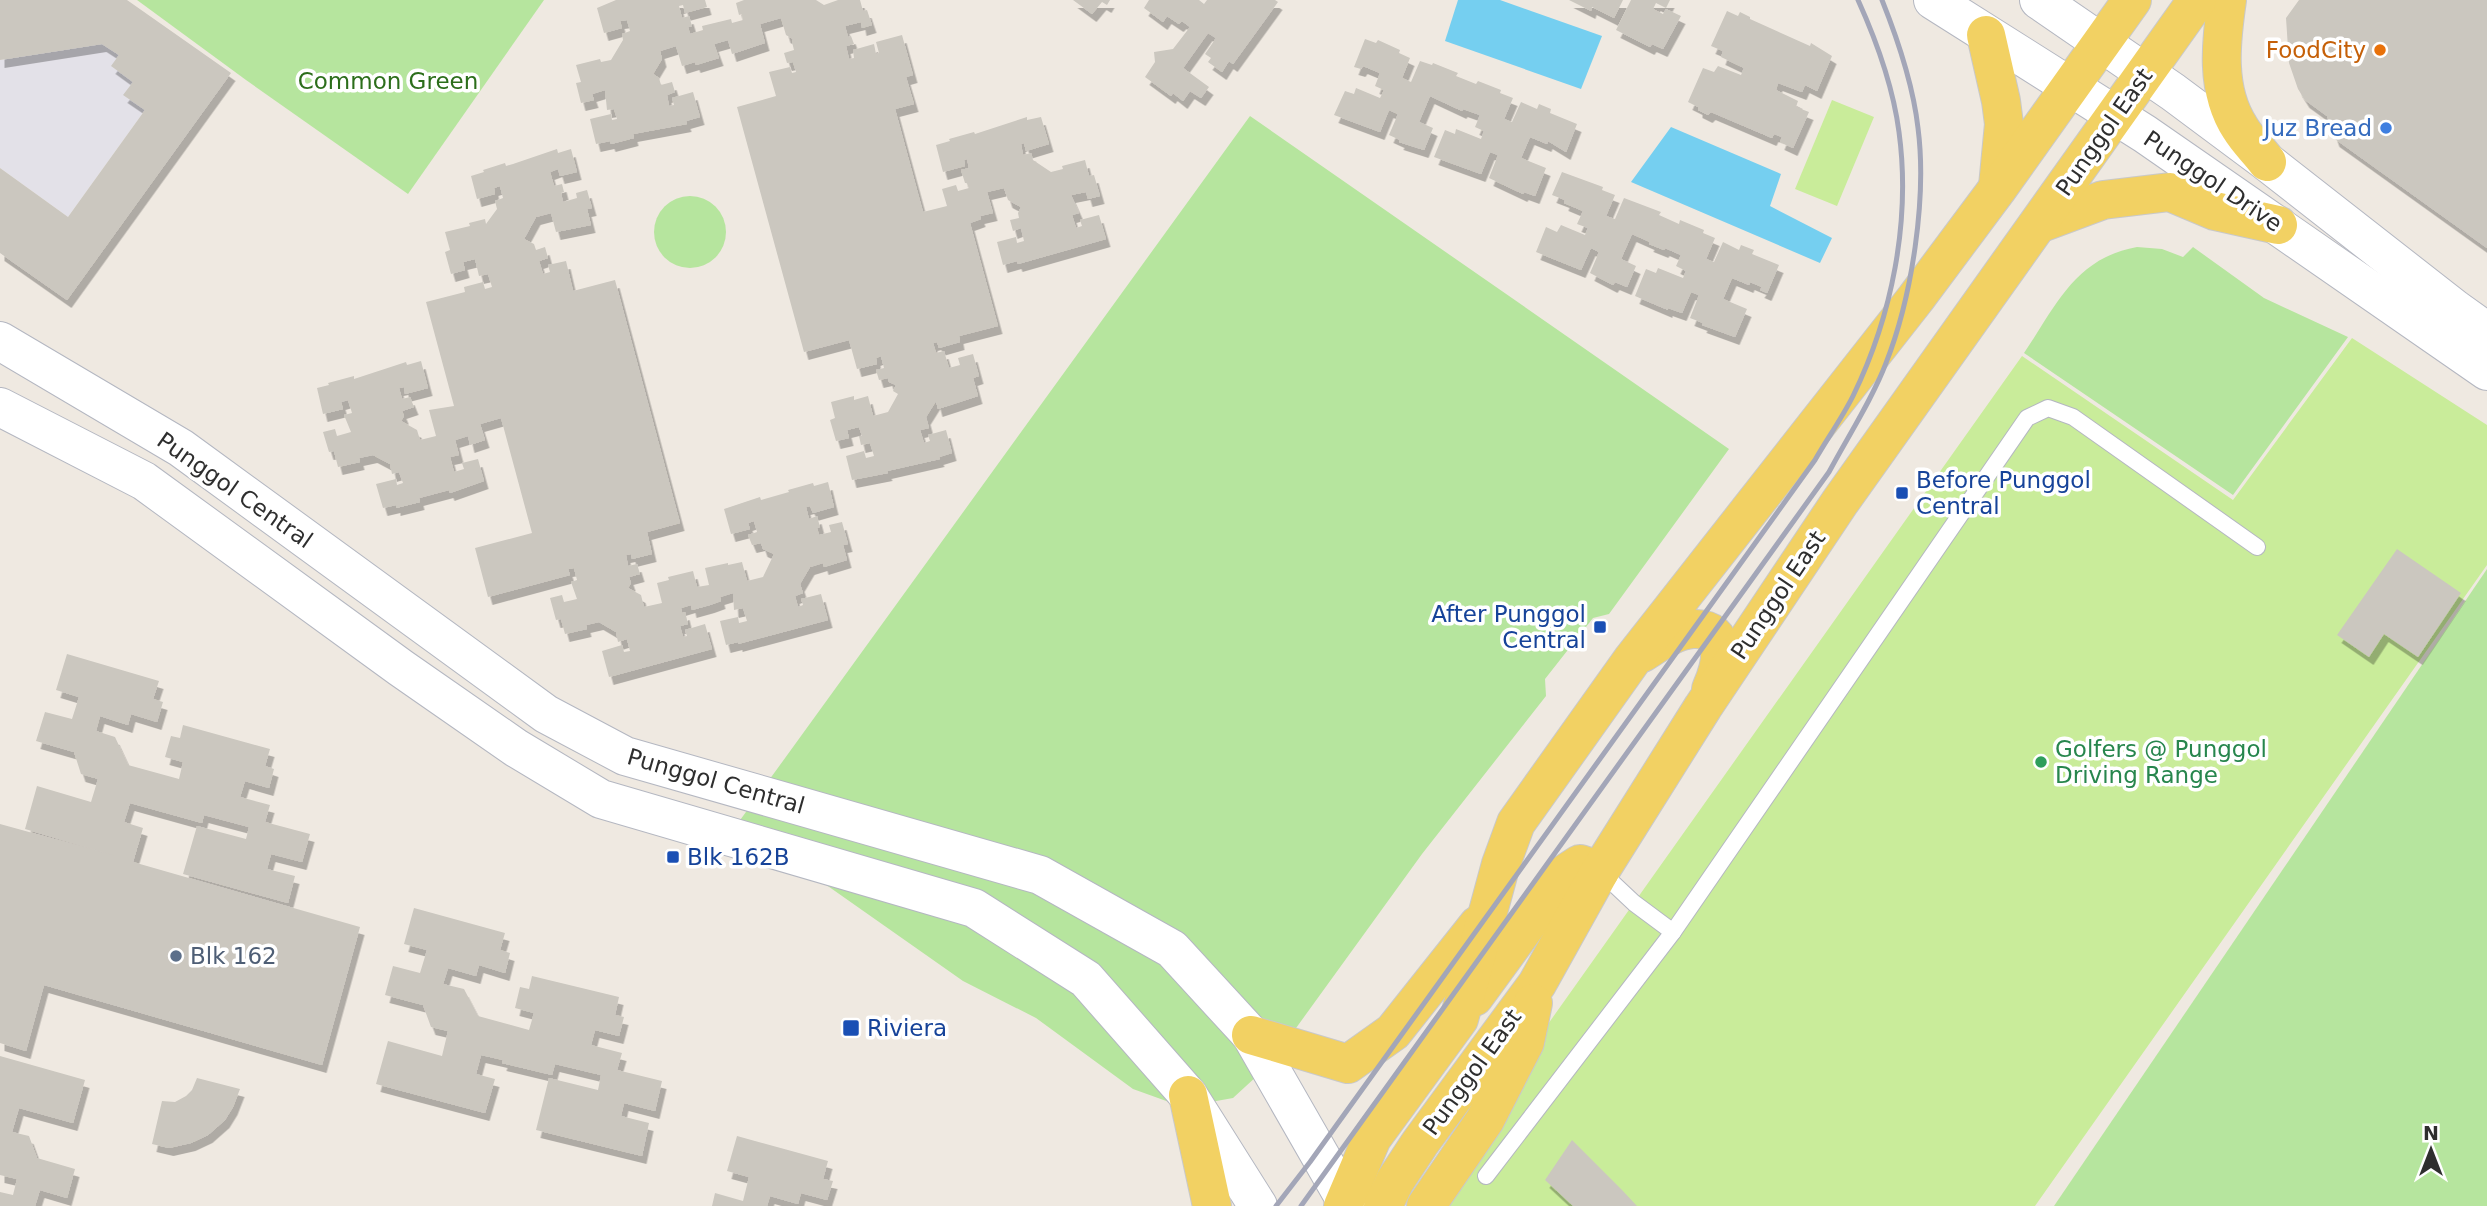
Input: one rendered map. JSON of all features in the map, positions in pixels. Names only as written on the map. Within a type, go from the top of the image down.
[{"type":"main road","name":"Punggol Drive","points":[[1933,0],[2117,116],[2487,371]]},
{"type":"main road","name":"Punggol Drive","points":[[2039,0],[2267,162],[2487,332]]},
{"type":"main road","name":"Punggol East","points":[[1346,1204],[1372,1139],[1459,1019],[1502,864],[1517,823],[1632,660],[1916,298],[2132,0]]},
{"type":"main road","name":"Punggol East","points":[[1383,1206],[1395,1181],[1420,1143],[1537,984],[1600,871],[1703,707],[1839,502],[2041,223],[2197,0]]},
{"type":"main road","points":[[2227,0],[2221,70],[2228,100],[2239,126],[2267,162]]},
{"type":"main road","points":[[1986,34],[2004,124],[1998,188]]},
{"type":"main road","points":[[2041,223],[2103,200],[2170,192],[2215,211],[2278,225]]},
{"type":"main road","name":"Punggol Central","points":[[0,341],[181,448],[545,715],[625,756],[1040,875],[1172,949],[1251,1035],[1346,1204]]},
{"type":"main road","name":"Punggol Central","points":[[0,407],[144,481],[485,727],[601,799],[974,908],[1086,979],[1188,1095],[1258,1206]]},
{"type":"main road","points":[[1632,660],[1669,636],[1692,629],[1707,631],[1716,638],[1722,653],[1717,676],[1703,707]]},
{"type":"main road","points":[[1459,1019],[1563,875],[1580,864],[1600,871]]},
{"type":"main road","points":[[1251,1035],[1348,1064],[1393,1032],[1490,909]]},
{"type":"main road","points":[[1426,1206],[1485,1120],[1525,1042],[1537,984]]},
{"type":"main road","points":[[1188,1095],[1212,1206]]},
{"type":"lane","points":[[1486,1176],[1673,932],[2027,418],[2048,408],[2073,417],[2257,547]]},
{"type":"lane","points":[[1600,871],[1634,903],[1673,932]]},
{"type":"shaded area","points":[[102,44],[119,55],[112,66],[133,82],[124,95],[145,110],[68,217],[0,168],[0,60]]},
{"type":"green space","name":"Common Green","points":[[137,0],[544,0],[408,194]]},
{"type":"green space","points":[[1832,100],[1874,117],[1837,206],[1795,189]]},
{"type":"green space","points":[[1250,116],[1729,449],[1609,614],[1593,618],[1545,679],[1546,696],[1422,854],[1270,1064],[1233,1098],[1183,1107],[1133,1089],[1036,1018],[963,981],[738,823]]},
{"type":"green space","points":[[690,196],[704,199],[716,206],[723,218],[726,232],[723,246],[716,258],[704,265],[690,268],[676,265],[664,258],[657,246],[654,232],[657,218],[664,206],[676,199]]},
{"type":"green space","points":[[2137,247],[2162,249],[2183,257],[2193,247],[2264,298],[2348,337],[2233,495],[2024,353],[2057,302],[2082,273],[2116,253]]},
{"type":"green space","name":"Golfers @ Punggol Driving Range","points":[[2352,338],[2487,425],[2487,565],[2035,1206],[1426,1206],[1426,1196],[2022,356],[2233,500]]},
{"type":"green space","points":[[2487,569],[2487,1206],[2054,1206]]},
{"type":"water","points":[[1458,0],[1500,0],[1602,36],[1581,89],[1445,41]]},
{"type":"water","points":[[1671,127],[1781,174],[1770,206],[1832,238],[1820,263],[1631,182]]},
{"type":"building","points":[[0,0],[127,0],[231,73],[67,300],[0,253],[0,168],[68,217],[145,110],[123,95],[133,82],[111,66],[119,55],[102,44],[0,60]]},
{"type":"building","points":[[616,0],[705,0],[707,7],[685,13],[683,5],[679,6],[682,18],[689,16],[692,26],[688,27],[690,34],[703,30],[702,26],[731,19],[732,23],[743,20],[736,3],[744,0],[816,0],[824,5],[838,0],[860,0],[872,25],[862,28],[861,22],[845,26],[848,37],[851,36],[854,44],[846,46],[849,59],[854,58],[853,50],[874,44],[876,54],[879,53],[876,42],[902,35],[913,75],[906,77],[914,104],[895,109],[923,212],[947,206],[942,189],[956,185],[958,191],[969,188],[961,170],[969,168],[967,159],[964,160],[965,166],[943,172],[936,145],[950,141],[949,139],[974,132],[975,134],[1027,117],[1027,120],[1041,117],[1049,144],[1026,151],[1024,143],[1021,144],[1023,155],[1031,153],[1033,160],[1051,172],[1085,160],[1089,176],[1094,175],[1100,196],[1088,199],[1086,192],[1071,195],[1079,213],[1072,215],[1076,228],[1082,226],[1080,220],[1099,215],[1106,239],[1018,264],[1017,261],[1003,265],[997,242],[1016,237],[1017,243],[1024,241],[1021,228],[1013,231],[1010,220],[1019,218],[1021,207],[1008,200],[1004,188],[987,192],[993,213],[980,216],[981,219],[970,223],[998,326],[959,336],[960,342],[939,348],[937,342],[933,343],[936,353],[944,351],[949,368],[960,365],[958,358],[973,354],[979,376],[973,378],[978,396],[938,409],[936,401],[926,417],[929,428],[920,430],[924,443],[930,441],[928,435],[946,430],[952,453],[939,457],[940,459],[852,480],[846,456],[864,451],[866,458],[874,456],[870,443],[861,445],[859,427],[847,430],[849,438],[836,441],[830,420],[835,418],[831,402],[854,396],[854,400],[868,396],[873,416],[888,412],[898,394],[893,391],[896,385],[889,382],[888,378],[879,380],[876,370],[884,368],[881,356],[876,358],[877,364],[857,369],[849,340],[804,352],[737,107],[776,96],[769,72],[790,67],[792,73],[796,72],[793,62],[787,63],[784,53],[794,50],[793,39],[786,35],[781,18],[760,24],[765,43],[732,54],[728,40],[714,44],[719,58],[696,65],[695,62],[682,66],[676,46],[660,51],[662,59],[653,74],[659,78],[661,85],[672,82],[675,92],[667,95],[669,106],[674,105],[672,98],[693,92],[700,117],[686,121],[687,124],[633,134],[634,138],[611,144],[610,141],[596,144],[590,119],[611,114],[612,120],[617,119],[614,109],[607,110],[605,90],[592,94],[594,100],[581,103],[576,83],[581,82],[576,65],[600,59],[601,62],[611,60],[623,40],[622,34],[630,31],[627,20],[620,21],[622,28],[604,33],[597,8]]},
{"type":"building","points":[[1073,0],[1110,0],[1107,5],[1102,2],[1092,14]]},
{"type":"building","points":[[1149,0],[1199,0],[1204,4],[1207,0],[1278,2],[1233,64],[1229,61],[1222,72],[1208,62],[1211,58],[1205,54],[1216,38],[1208,33],[1183,68],[1209,87],[1201,98],[1190,91],[1183,101],[1173,93],[1171,96],[1145,77],[1155,62],[1154,52],[1173,49],[1190,27],[1167,16],[1163,22],[1144,8]]},
{"type":"building","points":[[1569,0],[1623,0],[1614,18]]},
{"type":"building","points":[[1631,0],[1670,0],[1666,8],[1656,3],[1653,9],[1663,14],[1666,9],[1681,16],[1663,49],[1652,44],[1650,47],[1616,30]]},
{"type":"building","points":[[2299,0],[2487,0],[2487,248],[2335,139],[2327,116],[2305,100],[2289,63],[2286,18]]},
{"type":"building","points":[[1727,11],[1738,16],[1740,12],[1810,46],[1811,43],[1832,56],[1817,91],[1805,85],[1802,92],[1778,83],[1776,90],[1798,101],[1796,107],[1809,112],[1793,148],[1780,142],[1782,137],[1774,134],[1772,138],[1711,112],[1708,115],[1688,102],[1703,68],[1714,72],[1718,66],[1741,75],[1744,68],[1721,57],[1723,51],[1711,46]]},
{"type":"building","points":[[1365,39],[1376,43],[1378,40],[1410,58],[1402,78],[1411,82],[1420,61],[1432,65],[1433,63],[1458,73],[1456,76],[1476,84],[1478,81],[1513,98],[1504,119],[1512,122],[1521,102],[1537,109],[1539,104],[1551,109],[1550,113],[1577,124],[1566,152],[1548,141],[1547,144],[1530,137],[1521,158],[1546,168],[1535,196],[1524,192],[1523,194],[1489,178],[1498,155],[1490,152],[1481,174],[1434,157],[1445,130],[1455,134],[1456,129],[1481,139],[1484,131],[1475,127],[1480,115],[1463,109],[1462,111],[1430,96],[1419,122],[1433,128],[1424,150],[1399,142],[1400,140],[1389,135],[1398,114],[1389,110],[1380,132],[1334,115],[1345,91],[1354,94],[1356,88],[1380,98],[1384,90],[1375,86],[1380,73],[1363,66],[1361,69],[1354,67]]},
{"type":"building","points":[[557,149],[558,153],[571,149],[577,172],[560,176],[558,169],[550,172],[554,186],[562,184],[563,202],[577,198],[576,193],[587,190],[592,208],[587,209],[591,225],[556,232],[551,213],[536,217],[524,239],[534,244],[536,250],[545,247],[548,258],[539,261],[543,274],[550,272],[548,265],[566,261],[573,291],[615,280],[680,523],[647,532],[652,554],[632,559],[631,554],[626,555],[628,566],[637,564],[640,574],[629,577],[631,583],[628,588],[641,595],[644,607],[662,603],[657,583],[669,580],[668,577],[693,571],[697,587],[709,585],[705,568],[742,562],[747,581],[763,577],[774,554],[763,549],[761,543],[752,545],[748,535],[757,532],[754,521],[748,523],[750,529],[731,534],[724,509],[813,483],[814,486],[828,482],[834,507],[813,513],[810,506],[806,507],[809,519],[817,516],[819,535],[831,532],[829,525],[842,522],[848,544],[843,545],[847,560],[824,567],[823,563],[810,567],[800,584],[803,593],[795,596],[798,607],[803,605],[801,599],[821,594],[828,620],[726,645],[720,621],[738,617],[739,623],[747,621],[743,608],[734,610],[733,593],[720,597],[721,601],[710,605],[692,610],[691,605],[681,608],[688,624],[680,626],[683,637],[687,636],[685,630],[705,624],[712,649],[609,677],[602,651],[622,645],[624,652],[630,651],[627,639],[618,642],[616,632],[599,622],[586,625],[587,629],[565,634],[561,619],[556,620],[550,598],[562,595],[564,602],[577,599],[571,582],[577,580],[574,568],[568,569],[570,575],[488,597],[475,548],[532,533],[501,418],[480,424],[485,440],[470,445],[468,436],[455,440],[459,455],[450,457],[454,472],[464,469],[462,463],[478,459],[484,481],[450,493],[449,490],[419,498],[420,502],[396,508],[396,505],[383,508],[376,484],[396,479],[397,485],[403,483],[399,472],[392,474],[390,464],[373,455],[359,458],[360,462],[338,467],[334,451],[329,452],[323,432],[335,429],[337,436],[351,432],[344,415],[352,413],[348,400],[341,402],[343,409],[323,414],[317,388],[406,362],[407,365],[421,361],[428,388],[405,394],[404,387],[399,388],[402,399],[410,397],[414,407],[402,411],[404,416],[401,421],[417,430],[420,440],[436,436],[429,410],[454,406],[426,302],[465,292],[464,287],[483,282],[485,289],[492,287],[488,274],[479,276],[475,259],[463,262],[465,270],[451,274],[445,252],[450,250],[445,232],[485,219],[486,224],[497,209],[495,201],[503,198],[500,186],[494,188],[495,194],[477,199],[471,176],[505,163],[506,166]]},
{"type":"building","points":[[1562,172],[1603,187],[1602,190],[1615,195],[1606,216],[1615,219],[1624,198],[1661,212],[1659,215],[1679,224],[1680,220],[1704,230],[1703,233],[1715,238],[1706,259],[1714,262],[1723,242],[1739,250],[1741,245],[1754,250],[1752,254],[1779,265],[1767,293],[1760,290],[1762,287],[1732,278],[1723,299],[1747,309],[1735,337],[1690,318],[1699,295],[1691,292],[1682,313],[1635,296],[1646,269],[1656,273],[1658,268],[1683,278],[1686,271],[1676,266],[1681,255],[1665,248],[1664,250],[1649,244],[1650,242],[1632,234],[1621,259],[1636,266],[1627,287],[1615,282],[1613,285],[1590,273],[1599,252],[1591,248],[1581,270],[1536,252],[1546,227],[1557,232],[1561,225],[1585,235],[1588,228],[1577,224],[1583,211],[1552,195]]},
{"type":"building","points":[[2397,549],[2461,593],[2418,657],[2384,634],[2369,657],[2337,635]]},
{"type":"building","name":"Blk 162","points":[[67,654],[159,681],[153,699],[163,702],[157,722],[131,714],[128,725],[100,716],[96,731],[115,737],[128,765],[179,779],[183,762],[165,757],[171,736],[180,738],[183,725],[270,749],[265,766],[274,769],[269,788],[245,781],[240,797],[270,805],[265,822],[310,834],[302,862],[271,854],[267,869],[295,876],[288,903],[183,874],[197,826],[246,839],[249,827],[204,815],[202,823],[130,803],[124,822],[143,828],[133,862],[360,927],[322,1065],[44,985],[26,1051],[0,1043],[0,824],[116,856],[25,829],[37,786],[91,802],[98,779],[81,774],[74,752],[36,741],[45,712],[72,719],[79,697],[56,690]]},
{"type":"building","points":[[414,908],[505,933],[500,950],[510,953],[505,973],[479,965],[476,976],[448,968],[443,984],[464,989],[478,1016],[529,1030],[534,1013],[515,1008],[520,987],[529,989],[532,976],[619,997],[615,1015],[624,1017],[619,1036],[595,1030],[591,1045],[622,1053],[617,1070],[662,1081],[655,1111],[624,1103],[621,1116],[649,1123],[642,1156],[536,1130],[549,1078],[598,1090],[601,1075],[555,1064],[552,1075],[481,1055],[476,1074],[495,1079],[485,1113],[376,1084],[388,1041],[442,1056],[448,1031],[431,1027],[423,1005],[385,995],[393,966],[420,973],[427,950],[404,944]]},
{"type":"building","points":[[0,1056],[85,1080],[73,1123],[19,1108],[12,1132],[29,1136],[37,1158],[75,1169],[67,1198],[40,1190],[35,1206],[0,1206],[0,1192],[13,1195],[17,1179],[0,1175]]},
{"type":"building","points":[[197,1078],[240,1089],[225,1120],[208,1135],[191,1143],[169,1148],[152,1144],[162,1101],[175,1102],[186,1096]]},
{"type":"building","points":[[737,1136],[828,1161],[823,1179],[833,1181],[827,1200],[801,1193],[798,1204],[770,1196],[767,1206],[712,1206],[715,1193],[743,1201],[749,1177],[727,1171]]},
{"type":"building","points":[[1572,1140],[1637,1206],[1573,1206],[1545,1180]]},
{"type":"railway","points":[[1276,1206],[1815,460],[1853,396],[1867,365],[1888,301],[1900,234],[1902,200],[1902,166],[1893,98],[1878,48],[1858,0]]},
{"type":"railway","points":[[1301,1206],[1829,472],[1874,390],[1895,337],[1910,278],[1919,216],[1920,185],[1918,128],[1913,95],[1882,0]]},
{"type":"place","name":"FoodCity","points":[[2380,50]]},
{"type":"place","name":"Juz Bread","points":[[2386,128]]},
{"type":"place","name":"Before Punggol Central","points":[[1902,493]]},
{"type":"place","name":"After Punggol Central","points":[[1600,627]]},
{"type":"place","name":"Golfers @ Punggol Driving Range","points":[[2041,762]]},
{"type":"place","name":"Blk 162B","points":[[673,857]]},
{"type":"place","name":"Blk 162","points":[[176,956]]},
{"type":"place","name":"Riviera","points":[[851,1028]]}]
